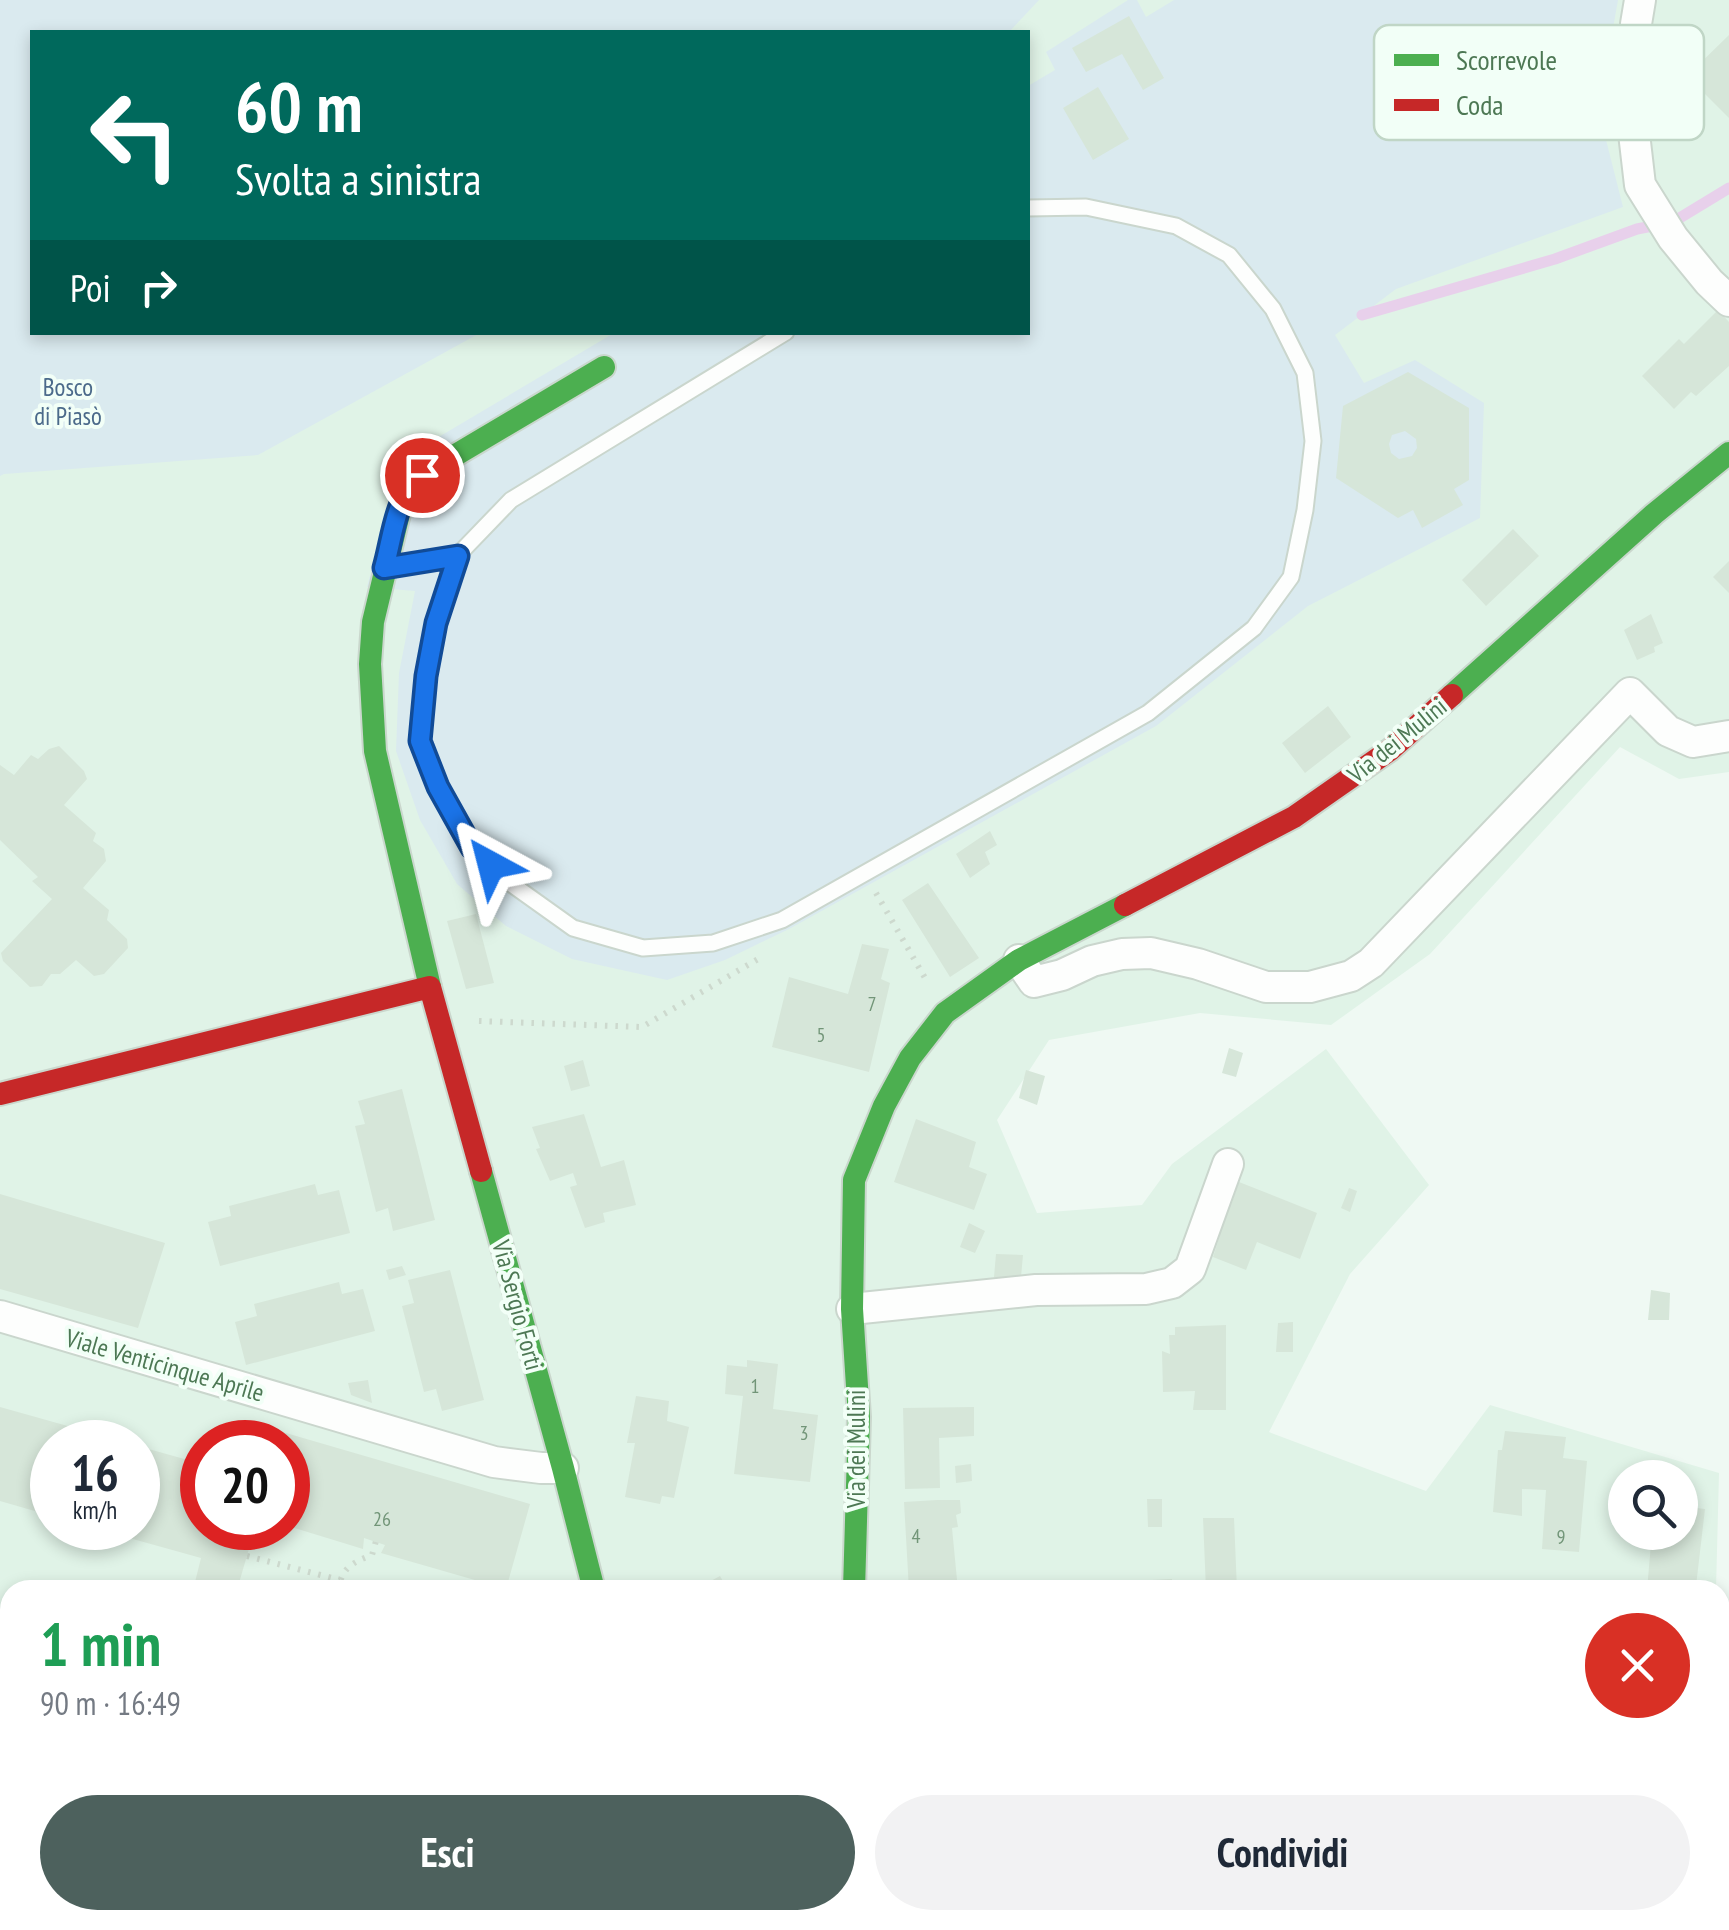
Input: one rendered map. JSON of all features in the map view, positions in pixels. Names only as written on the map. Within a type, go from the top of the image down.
[{"type":"street","points":[[1636,25],[1640,0]]},
{"type":"street","points":[[1635,140],[1640,185],[1673,238],[1729,301]]},
{"type":"street","points":[[439,1020],[375,751],[370,664],[373,622],[384,568],[410,484],[604,367]]},
{"type":"street","name":"Via dei Mulini","points":[[854,1580],[860,1416],[852,1309],[854,1180],[884,1106],[910,1058],[945,1013],[1019,960],[1294,817],[1390,750],[1654,514],[1729,453]]},
{"type":"street","points":[[1019,960],[1034,982],[1092,961],[1151,953],[1198,964],[1266,988],[1310,987],[1350,976],[1371,963],[1630,693],[1668,732],[1693,742],[1729,736]]},
{"type":"street","points":[[0,1094],[430,987]]},
{"type":"street","name":"Via Sergio Forti","points":[[439,1020],[592,1580]]},
{"type":"street","points":[[852,1309],[1036,1290],[1146,1289],[1172,1283],[1190,1268],[1228,1164]]},
{"type":"street","name":"Viale Venticinque Aprile","points":[[0,1316],[494,1462],[564,1468]]},
{"type":"lane","points":[[781,335],[511,500],[458,556],[436,623],[420,741],[438,787],[472,848],[510,883],[573,928],[642,948],[714,942],[782,920],[1148,713],[1254,628],[1292,577],[1313,442],[1305,373],[1273,310],[1229,256],[1176,226],[1086,207],[1030,208]]},
{"type":"lane","points":[[384,568],[458,556]]},
{"type":"path","points":[[875,891],[945,1013]]},
{"type":"path","points":[[439,1020],[642,1027],[758,959]]},
{"type":"path","points":[[247,1556],[340,1580],[347,1567],[372,1556],[376,1542]]},
{"type":"shaded area","points":[[0,0],[1729,0],[1729,772],[1679,779],[1620,747],[1430,954],[1331,1025],[1200,1013],[1049,1040],[997,1120],[1037,1213],[1142,1205],[1172,1164],[1326,1049],[1429,1185],[1350,1274],[1269,1432],[1426,1491],[1490,1405],[1675,1460],[1608,1460],[1608,1550],[1698,1550],[1698,1467],[1719,1473],[1716,1580],[0,1580]]},
{"type":"green space","name":"Bosco di Piasò","points":[[0,0],[1039,0],[1011,30],[30,30],[30,335],[476,335],[258,455],[0,476]]},
{"type":"green space","points":[[1128,0],[1137,0],[1146,17],[1174,0],[1618,0],[1614,25],[1374,25],[1374,140],[1606,140],[1623,207],[1396,289],[1335,335],[1364,383],[1415,360],[1484,403],[1480,518],[1308,606],[1156,726],[789,929],[725,960],[667,980],[572,959],[506,926],[457,884],[420,820],[396,751],[399,673],[415,591],[367,587],[384,522],[410,454],[611,335],[1030,335],[1030,85],[1055,70],[1046,52]]},
{"type":"building","points":[[1129,16],[1164,78],[1143,90],[1122,54],[1086,72],[1072,48]]},
{"type":"building","points":[[1729,35],[1729,118],[1704,93],[1704,59]]},
{"type":"building","points":[[1098,87],[1129,139],[1093,160],[1063,108]]},
{"type":"building","points":[[1718,310],[1729,322],[1729,366],[1696,396],[1691,392],[1674,409],[1642,376],[1679,339],[1684,344]]},
{"type":"building","points":[[1408,372],[1469,408],[1469,480],[1454,489],[1463,505],[1422,528],[1413,510],[1398,518],[1336,478],[1343,406]],"holes":[[[1405,431],[1416,439],[1417,448],[1412,456],[1399,459],[1391,453],[1392,435]]]},
{"type":"building","points":[[1513,529],[1539,556],[1486,606],[1462,580]]},
{"type":"building","points":[[1729,561],[1729,593],[1713,577]]},
{"type":"building","points":[[1651,614],[1663,643],[1654,647],[1655,652],[1637,660],[1624,630]]},
{"type":"building","points":[[1328,706],[1351,737],[1305,773],[1282,743]]},
{"type":"building","points":[[59,746],[87,779],[64,805],[96,833],[93,841],[104,849],[106,861],[83,888],[109,910],[107,920],[127,939],[128,948],[104,974],[94,976],[76,960],[60,974],[51,974],[42,986],[30,987],[3,961],[1,953],[52,899],[32,881],[38,877],[0,840],[0,765],[14,775],[31,755],[38,759]]},
{"type":"building","points":[[990,831],[997,845],[985,852],[990,864],[970,878],[956,854]]},
{"type":"building","points":[[928,883],[979,958],[950,977],[902,900]]},
{"type":"building","points":[[476,914],[494,983],[466,989],[447,921]]},
{"type":"building","points":[[862,944],[889,949],[881,979],[890,983],[869,1072],[772,1047],[789,977],[848,994]]},
{"type":"building","points":[[1229,1048],[1243,1053],[1236,1077],[1222,1073]]},
{"type":"building","points":[[583,1060],[590,1086],[571,1091],[564,1066]]},
{"type":"building","points":[[1026,1070],[1045,1076],[1037,1105],[1019,1098]]},
{"type":"building","points":[[402,1089],[435,1220],[393,1231],[388,1208],[376,1212],[355,1126],[365,1124],[358,1101]]},
{"type":"building","points":[[584,1114],[601,1167],[624,1160],[636,1205],[603,1213],[605,1222],[585,1228],[570,1187],[577,1185],[573,1173],[550,1181],[536,1149],[540,1148],[532,1127]]},
{"type":"building","points":[[916,1119],[976,1142],[969,1167],[987,1174],[974,1210],[894,1182]]},
{"type":"building","points":[[1239,1182],[1317,1213],[1300,1259],[1257,1242],[1246,1270],[1213,1257],[1220,1235],[1213,1233],[1223,1202],[1231,1205]]},
{"type":"building","points":[[315,1184],[318,1195],[339,1190],[350,1233],[220,1266],[208,1222],[231,1216],[229,1206]]},
{"type":"building","points":[[1349,1188],[1357,1191],[1350,1212],[1341,1208]]},
{"type":"building","points":[[0,1194],[165,1243],[138,1328],[0,1289]]},
{"type":"building","points":[[969,1223],[985,1231],[975,1253],[960,1247]]},
{"type":"building","points":[[996,1254],[1023,1255],[1021,1277],[994,1277]]},
{"type":"building","points":[[402,1266],[406,1275],[389,1280],[386,1270]]},
{"type":"building","points":[[450,1270],[484,1400],[442,1411],[436,1389],[424,1392],[402,1306],[414,1303],[408,1280]]},
{"type":"building","points":[[339,1282],[342,1294],[363,1289],[375,1331],[246,1365],[235,1322],[257,1316],[254,1304]]},
{"type":"building","points":[[1651,1290],[1670,1293],[1669,1320],[1648,1320]]},
{"type":"building","points":[[1293,1322],[1293,1352],[1276,1352],[1278,1323]]},
{"type":"building","points":[[1226,1325],[1226,1410],[1193,1410],[1195,1391],[1163,1392],[1162,1351],[1170,1354],[1169,1335],[1175,1335],[1175,1327]]},
{"type":"building","points":[[747,1360],[778,1364],[773,1409],[818,1415],[810,1482],[734,1474],[743,1396],[725,1394],[727,1365],[747,1367]]},
{"type":"building","points":[[368,1380],[372,1403],[351,1395],[348,1383]]},
{"type":"building","points":[[636,1396],[669,1401],[667,1421],[689,1427],[674,1498],[662,1496],[660,1504],[625,1497],[635,1443],[627,1443]]},
{"type":"building","points":[[0,1407],[46,1420],[30,1420],[30,1510],[0,1501]]},
{"type":"building","points":[[974,1407],[974,1436],[939,1438],[940,1488],[905,1489],[903,1408]]},
{"type":"building","points":[[1505,1431],[1566,1437],[1563,1458],[1587,1461],[1579,1552],[1542,1549],[1546,1490],[1522,1489],[1522,1516],[1493,1512],[1498,1450],[1502,1450]]},
{"type":"building","points":[[310,1440],[530,1504],[509,1580],[475,1580],[381,1553],[385,1545],[364,1538],[363,1549],[310,1533]]},
{"type":"building","points":[[160,1452],[180,1458],[180,1550],[249,1550],[240,1580],[196,1580],[201,1558],[160,1547]]},
{"type":"building","points":[[971,1464],[972,1481],[956,1483],[955,1466]]},
{"type":"building","points":[[1147,1499],[1162,1499],[1162,1527],[1148,1527]]},
{"type":"building","points":[[960,1500],[958,1527],[952,1528],[957,1580],[908,1580],[904,1502]]},
{"type":"building","points":[[1698,1508],[1705,1509],[1697,1580],[1648,1580],[1650,1550],[1698,1550]]},
{"type":"building","points":[[1203,1518],[1234,1518],[1237,1580],[1206,1580]]},
{"type":"waterway","points":[[1362,315],[1555,259],[1637,229],[1673,222],[1729,188]]},
{"type":"traffic: fast","points":[[430,987],[375,751],[370,664],[373,622],[403,497],[422,475],[604,367]]},
{"type":"traffic: fast","points":[[1452,695],[1654,514],[1729,453]]},
{"type":"traffic: fast","points":[[854,1580],[859,1417],[852,1309],[854,1180],[884,1106],[910,1058],[945,1013],[1019,960],[1125,905]]},
{"type":"traffic: fast","points":[[481,1171],[591,1580]]},
{"type":"traffic: jam","points":[[1125,905],[1294,817],[1390,750],[1452,695]]},
{"type":"traffic: jam","points":[[0,1094],[430,987],[481,1171]]},
{"type":"route","points":[[422,475],[410,484],[403,497],[384,568],[458,556],[436,623],[420,741],[438,787],[472,848],[491,865]]}]
